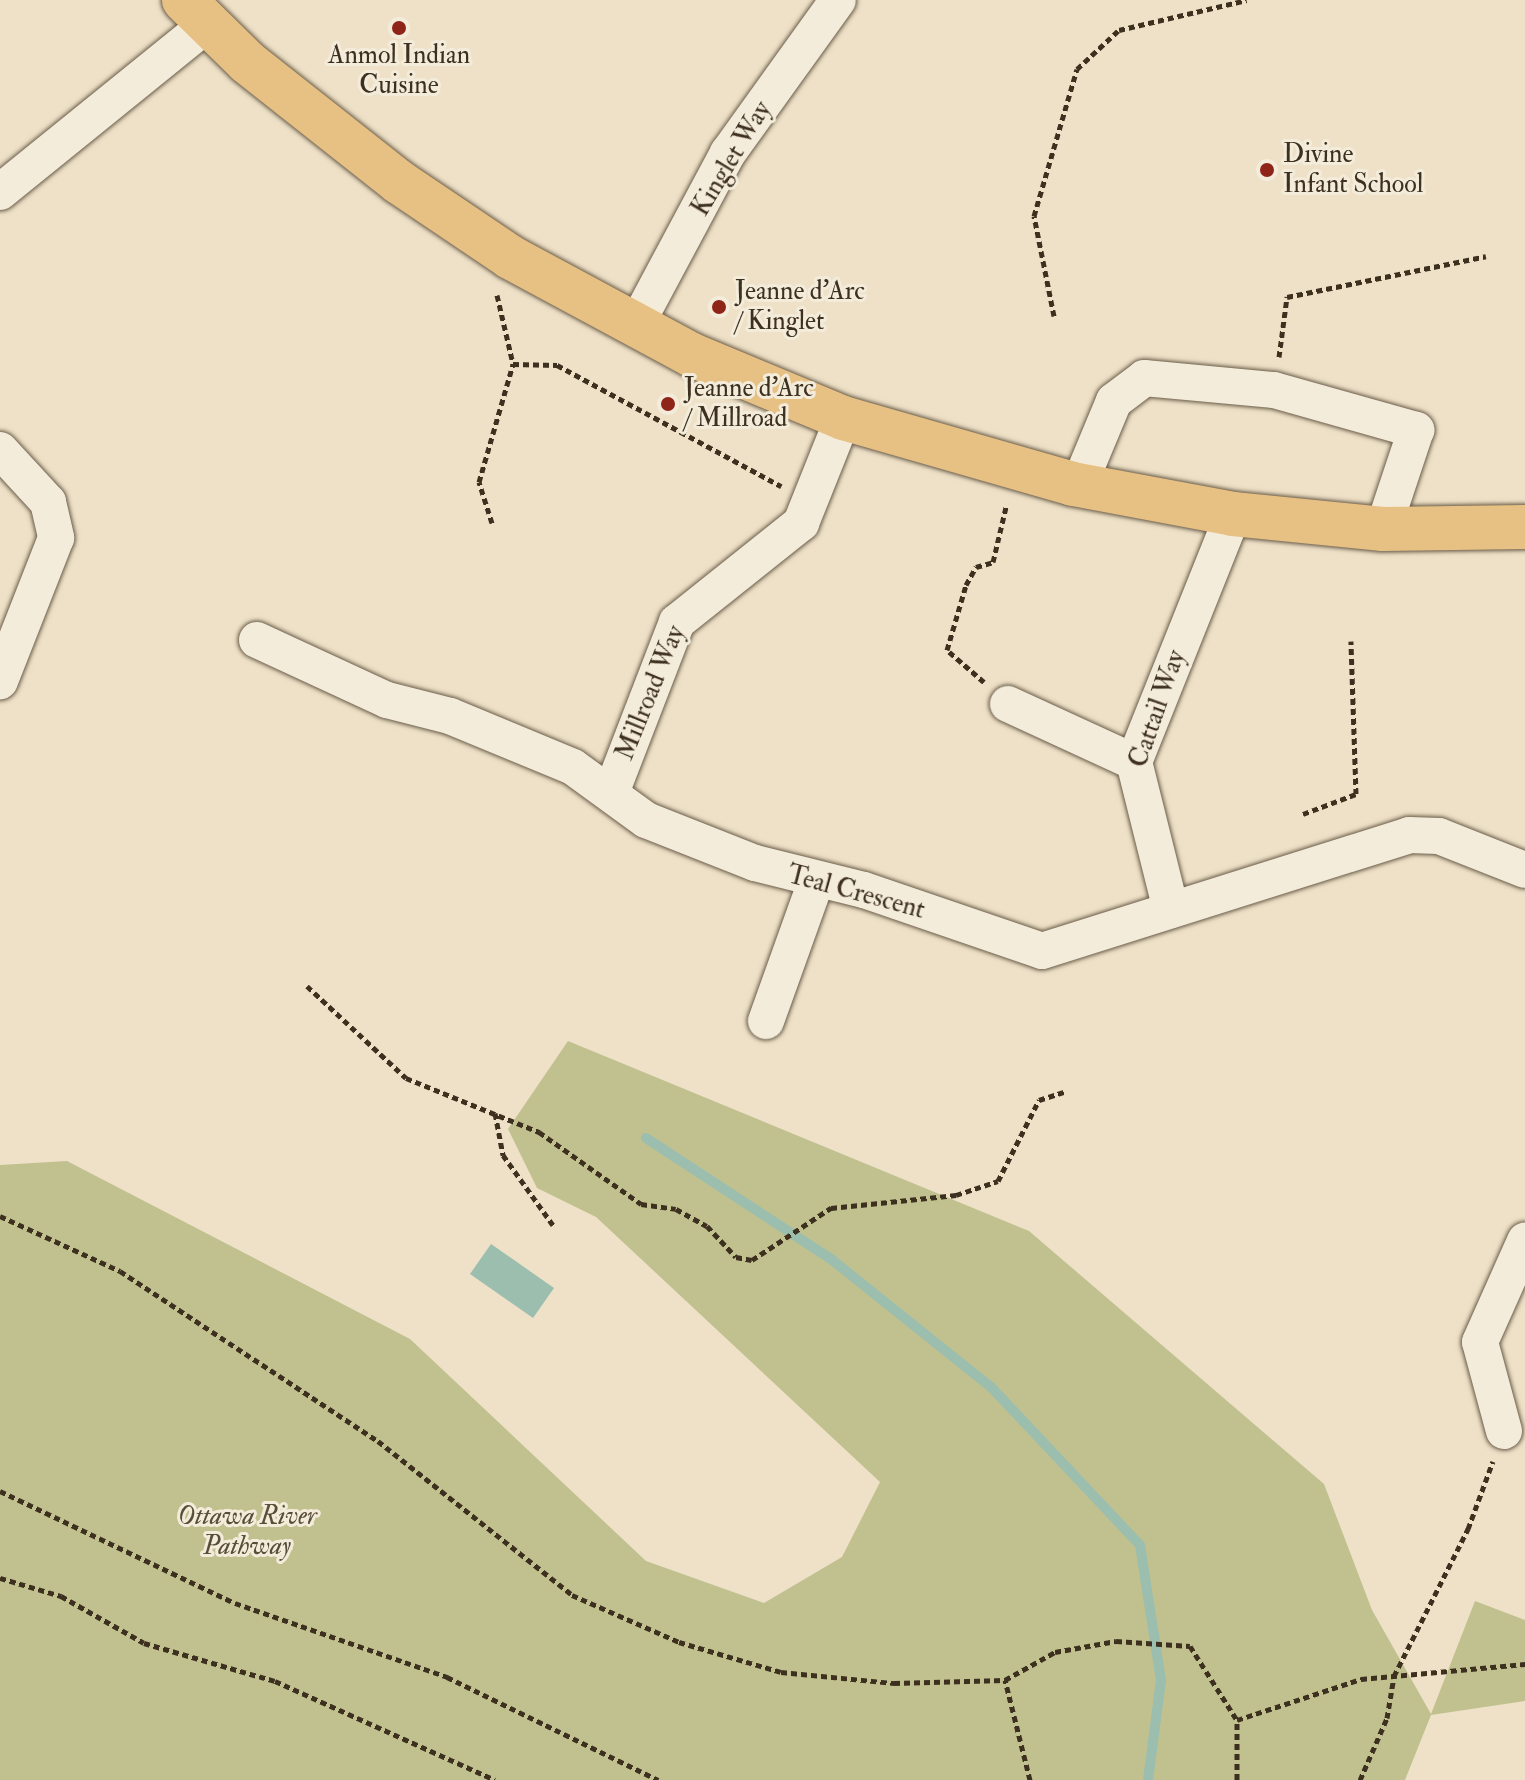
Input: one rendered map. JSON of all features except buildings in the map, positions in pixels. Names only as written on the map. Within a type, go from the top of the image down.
[{"type":"main road","points":[[195,12],[399,182],[510,257],[636,325],[843,418],[1079,485],[1233,514],[1383,529],[1525,527]]},
{"type":"street","name":"Kinglet Way","points":[[636,325],[728,153],[838,0]]},
{"type":"street","points":[[0,192],[195,12]]},
{"type":"street","points":[[1079,485],[1114,401],[1144,378],[1274,390],[1416,430],[1383,529]]},
{"type":"street","name":"Millroad Way","points":[[611,793],[677,622],[692,603],[788,537],[812,500],[843,418]]},
{"type":"street","points":[[0,450],[48,502],[56,538],[0,681]]},
{"type":"street","name":"Cattail Way","points":[[1171,910],[1134,762],[1233,514]]},
{"type":"street","name":"Teal Crescent","points":[[257,640],[387,700],[450,716],[573,767],[646,820],[816,881],[864,890],[1042,951],[1409,835],[1439,836],[1525,870]]},
{"type":"street","points":[[1008,704],[1134,762]]},
{"type":"street","points":[[766,1021],[816,881]]},
{"type":"street","points":[[1504,1431],[1480,1342],[1525,1241]]},
{"type":"path","points":[[1054,316],[1034,216],[1077,69],[1119,30],[1247,0]]},
{"type":"path","points":[[1274,390],[1287,297],[1486,256]]},
{"type":"path","points":[[492,523],[479,482],[513,364],[497,296],[510,257]]},
{"type":"path","points":[[513,364],[557,365],[812,500]]},
{"type":"path","points":[[1006,507],[993,562],[976,567],[966,585],[947,650],[1008,704]]},
{"type":"path","points":[[1303,814],[1356,794],[1351,641]]},
{"type":"path","points":[[307,986],[406,1078],[494,1112],[570,1149],[641,1204],[676,1209],[707,1226],[736,1257],[752,1260],[831,1208],[956,1195],[998,1181],[1039,1100],[1066,1091]]},
{"type":"path","points":[[494,1112],[503,1155],[553,1225]]},
{"type":"path","points":[[0,1216],[120,1271],[378,1441],[572,1595],[679,1642],[781,1672],[894,1683],[1005,1680],[1055,1652],[1116,1641],[1190,1646],[1237,1720],[1237,1780]]},
{"type":"path","points":[[1360,1780],[1387,1718],[1394,1676],[1468,1529],[1504,1431]]},
{"type":"path","points":[[0,1491],[235,1603],[461,1683],[658,1780]]},
{"type":"path","points":[[0,1578],[61,1596],[144,1643],[275,1681],[495,1780]]},
{"type":"path","points":[[1237,1720],[1361,1679],[1525,1664]]},
{"type":"path","points":[[1005,1680],[1030,1780]]},
{"type":"green space","name":"Ottawa River Pathway","points":[[568,1041],[1029,1231],[1324,1484],[1372,1610],[1431,1714],[1475,1601],[1525,1620],[1525,1701],[1431,1715],[1405,1780],[0,1780],[0,1165],[67,1161],[410,1339],[646,1561],[764,1603],[842,1557],[880,1482],[596,1217],[537,1188],[508,1129]]},
{"type":"shaded area","points":[[491,1244],[554,1288],[533,1318],[470,1274]]},
{"type":"waterway","points":[[646,1138],[831,1259],[991,1387],[1140,1545],[1161,1680],[1148,1780]]},
{"type":"place","name":"Anmol Indian Cuisine","points":[[399,28]]},
{"type":"place","name":"Divine Infant School","points":[[1267,170]]},
{"type":"place","name":"Jeanne d'Arc / Kinglet","points":[[719,307]]},
{"type":"place","name":"Jeanne d'Arc / Millroad","points":[[668,404]]}]
